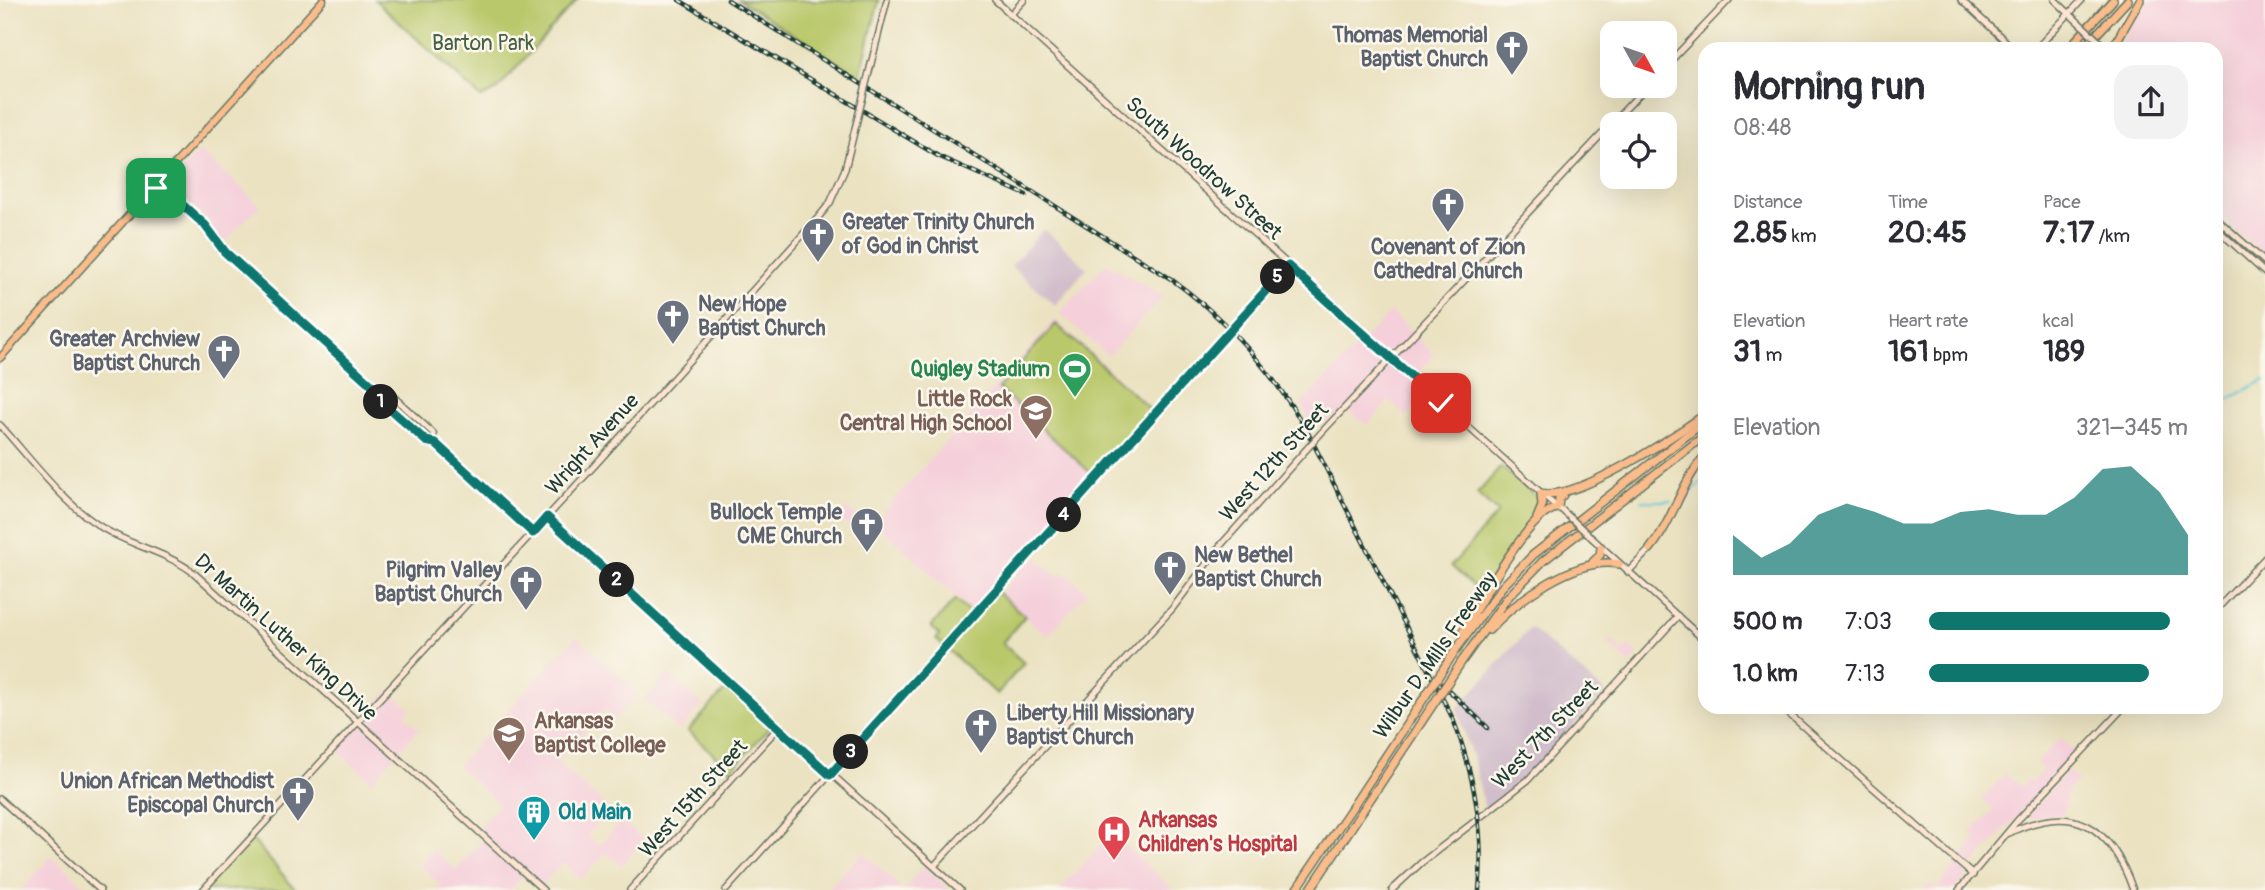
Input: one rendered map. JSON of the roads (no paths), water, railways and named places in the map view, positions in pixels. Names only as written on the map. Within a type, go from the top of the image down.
[{"type":"highway","points":[[2074,42],[2113,0]]},
{"type":"highway","points":[[2089,42],[2127,0]]},
{"type":"highway","points":[[2113,42],[2140,0]]},
{"type":"highway","points":[[2119,42],[2122,30]]},
{"type":"highway","points":[[1537,518],[1549,509],[1560,509],[1559,499],[1567,493],[1640,456],[1698,419]]},
{"type":"highway","name":"Wilbur D. Mills Freeway","points":[[1296,890],[1454,650],[1489,604],[1533,555],[1698,427]]},
{"type":"highway","name":"Wilbur D. Mills Freeway","points":[[1310,890],[1507,598],[1543,561],[1698,441]]},
{"type":"highway","points":[[1650,549],[1664,531],[1685,485],[1698,466]]},
{"type":"highway","points":[[1454,650],[1537,518],[1542,506],[1541,493],[1554,496],[1567,493]]},
{"type":"highway","points":[[1471,648],[1528,595],[1590,565],[1600,555],[1601,547]]},
{"type":"highway","points":[[1590,565],[1619,564]]},
{"type":"main road","points":[[0,358],[323,0]]},
{"type":"main road","name":"Wright Avenue","points":[[203,890],[533,533],[830,204],[845,169],[887,0]]},
{"type":"main road","name":"South Woodrow Street","points":[[995,0],[1698,634]]},
{"type":"main road","points":[[1010,15],[1024,0]]},
{"type":"main road","points":[[1677,54],[1729,0]]},
{"type":"main road","points":[[1961,0],[2006,42]]},
{"type":"main road","points":[[2055,0],[2101,42]]},
{"type":"main road","points":[[2043,42],[2081,0]]},
{"type":"main road","name":"West 12th Street","points":[[934,866],[1164,618],[1220,546],[1390,356],[1636,98]]},
{"type":"main road","points":[[159,184],[205,225],[225,252],[376,389]]},
{"type":"main road","points":[[2223,224],[2265,262]]},
{"type":"main road","points":[[2223,234],[2265,273]]},
{"type":"main road","points":[[726,890],[1288,266]]},
{"type":"main road","points":[[376,389],[383,387],[433,433],[435,443]]},
{"type":"main road","points":[[376,389],[375,396],[426,441],[435,443],[533,533]]},
{"type":"main road","name":"Dr Martin Luther King Drive","points":[[0,425],[82,513],[112,534],[156,550],[185,566],[543,890]]},
{"type":"main road","points":[[547,517],[960,890]]},
{"type":"main road","points":[[1628,572],[1650,549]]},
{"type":"main road","points":[[2223,603],[2265,558]]},
{"type":"main road","name":"West 7th Street","points":[[1392,890],[1421,863],[1528,780],[1678,616]]},
{"type":"main road","points":[[1789,714],[1973,874]]},
{"type":"main road","points":[[1959,890],[2118,714]]},
{"type":"main road","name":"West 15th Street","points":[[630,890],[778,728]]},
{"type":"main road","points":[[0,799],[100,890]]},
{"type":"main road","points":[[2005,836],[2033,823],[2051,819],[2085,825],[2105,837],[2118,852],[2133,890]]},
{"type":"waterway","points":[[2223,402],[2265,380]]},
{"type":"waterway","points":[[1689,493],[1698,486]]},
{"type":"waterway","points":[[1642,501],[1671,501]]},
{"type":"railway","points":[[679,0],[938,156],[1026,195]]},
{"type":"railway","points":[[728,0],[1171,279],[1230,329],[1264,367],[1307,431],[1453,719],[1467,761],[1476,803],[1480,846],[1479,890]]},
{"type":"railway","points":[[1442,684],[1488,728]]},
{"type":"place","name":"Thomas Memorial Baptist Church","points":[[1512,77]]},
{"type":"place","name":"Covenant of Zion Cathedral Church","points":[[1448,234]]},
{"type":"place","name":"Greater Trinity Church of God in Christ","points":[[818,264]]},
{"type":"place","name":"New Hope Baptist Church","points":[[673,346]]},
{"type":"place","name":"Greater Archview Baptist Church","points":[[224,381]]},
{"type":"place","name":"Quigley Stadium","points":[[1075,399]]},
{"type":"place","name":"Little Rock Central High School","points":[[1036,441]]},
{"type":"place","name":"Bullock Temple CME Church","points":[[867,554]]},
{"type":"place","name":"New Bethel Baptist Church","points":[[1170,597]]},
{"type":"place","name":"Pilgrim Valley Baptist Church","points":[[526,612]]},
{"type":"place","name":"Liberty Hill Missionary Baptist Church","points":[[981,755]]},
{"type":"place","name":"Arkansas Baptist College","points":[[509,763]]},
{"type":"place","name":"Union African Methodist Episcopal Church","points":[[298,823]]},
{"type":"place","name":"Old Main","points":[[534,842]]},
{"type":"place","name":"Arkansas Children's Hospital","points":[[1114,862]]},
{"type":"park label","name":"Barton Park","points":[[483,43]]}]
